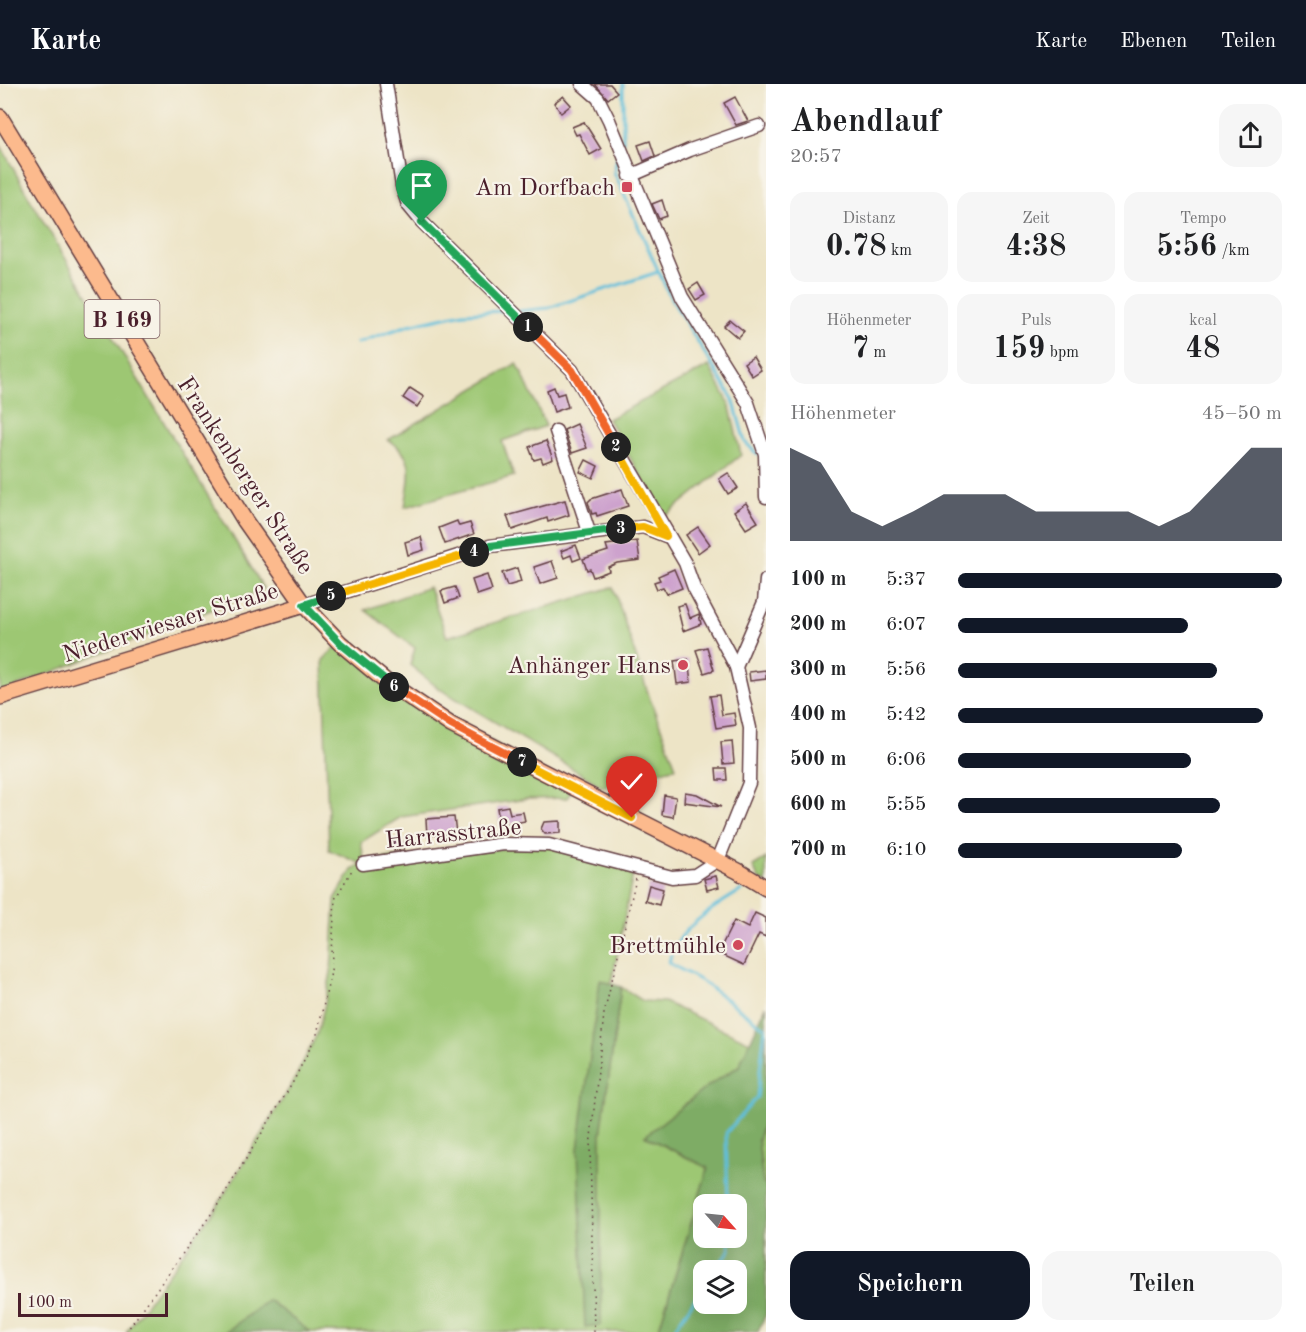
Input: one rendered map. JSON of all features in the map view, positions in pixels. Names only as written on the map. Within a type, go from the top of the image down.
[{"type":"main road","name":"Frankenberger Straße","points":[[0,117],[244,521],[304,605],[340,643],[376,674],[451,725],[718,860],[766,888]]},
{"type":"main road","name":"Niederwiesaer Straße","points":[[0,697],[304,605]]},
{"type":"street","points":[[386,84],[402,186],[408,205],[422,222],[572,370],[666,536],[685,563],[694,588],[736,667],[750,728],[749,783],[718,860]]},
{"type":"street","points":[[582,84],[598,98],[681,297],[748,403],[766,454],[766,497]]},
{"type":"street","points":[[630,176],[690,150],[759,126]]},
{"type":"street","points":[[556,431],[589,532]]},
{"type":"street","name":"Niederwiesaer Straße","points":[[304,605],[490,546],[643,527],[666,536]]},
{"type":"street","points":[[736,667],[764,602],[766,580]]},
{"type":"street","name":"Harrasstraße","points":[[363,864],[504,844],[549,845],[682,877],[695,875],[718,860]]},
{"type":"path","points":[[126,1332],[218,1206],[307,1054],[317,1034],[326,1004],[331,972],[331,923],[335,899],[351,870],[363,864]]},
{"type":"path","points":[[594,1332],[590,1148],[604,1014],[639,867]]},
{"type":"green space","points":[[0,144],[31,201],[264,589],[0,693]]},
{"type":"green space","points":[[517,363],[546,426],[502,441],[514,476],[405,507],[409,477],[408,461],[398,447],[388,440]]},
{"type":"green space","points":[[709,366],[729,403],[741,455],[664,517],[608,419]]},
{"type":"green space","points":[[429,587],[447,637],[613,587],[650,699],[676,767],[603,787],[438,688],[410,665],[415,648],[365,610]]},
{"type":"green space","points":[[340,643],[384,680],[573,788],[567,798],[527,799],[401,817],[361,842],[364,860],[549,845],[639,867],[633,874],[611,985],[601,1134],[621,987],[643,1001],[664,1002],[750,1042],[739,1066],[708,1086],[645,1136],[708,1168],[700,1194],[693,1194],[693,1217],[658,1332],[310,1332],[268,1300],[226,1332],[126,1332],[217,1206],[292,1084],[317,1034],[331,972],[335,899],[352,870],[362,864],[329,850],[323,660]]},
{"type":"green space","points":[[766,858],[766,883],[758,878],[753,866]]},
{"type":"green space","points":[[600,980],[621,987],[601,1134],[601,1325],[585,1327],[578,1150]]},
{"type":"green space","points":[[766,1006],[766,1116],[758,1139],[763,1183],[766,1186],[766,1314],[758,1332],[658,1332],[693,1217],[693,1248],[747,1248],[747,1194],[700,1194],[708,1168],[645,1136],[708,1086],[739,1066]]},
{"type":"green space","points":[[766,1116],[766,1186],[763,1183],[758,1138]]},
{"type":"green space","points":[[268,1300],[310,1332],[226,1332]]},
{"type":"building","points":[[595,84],[610,84],[617,92],[608,99]]},
{"type":"building","points":[[563,96],[571,105],[561,113],[554,103]]},
{"type":"building","points":[[735,97],[748,121],[736,125],[724,103]]},
{"type":"building","points":[[584,122],[601,149],[590,155],[579,134],[576,135],[572,127]]},
{"type":"building","points":[[650,141],[655,156],[644,161],[638,145]]},
{"type":"building","points":[[662,200],[667,216],[659,219],[652,204]]},
{"type":"building","points":[[698,283],[705,295],[696,300],[689,289]]},
{"type":"building","points":[[730,320],[744,331],[738,338],[724,326]]},
{"type":"building","points":[[753,357],[761,370],[752,376],[744,363]]},
{"type":"building","points":[[554,387],[557,395],[564,393],[568,407],[554,412],[547,390]]},
{"type":"building","points":[[410,388],[424,397],[417,407],[403,398]]},
{"type":"building","points":[[577,424],[587,448],[572,453],[564,430]]},
{"type":"building","points":[[546,441],[553,459],[543,463],[541,458],[534,460],[529,447]]},
{"type":"building","points":[[586,460],[598,466],[593,478],[580,472]]},
{"type":"building","points":[[728,473],[738,488],[728,494],[719,479]]},
{"type":"building","points":[[622,489],[628,506],[597,516],[596,513],[592,514],[588,502],[591,499]]},
{"type":"building","points":[[565,500],[569,515],[548,522],[547,518],[512,530],[507,516]]},
{"type":"building","points":[[746,503],[758,522],[746,529],[734,511]]},
{"type":"building","points":[[457,521],[459,526],[470,523],[474,534],[445,544],[439,528]]},
{"type":"building","points":[[698,527],[710,544],[698,553],[686,535]]},
{"type":"building","points":[[421,537],[424,550],[408,555],[405,542]]},
{"type":"building","points":[[637,541],[640,560],[617,563],[608,567],[609,571],[593,577],[590,569],[587,570],[583,559],[608,551],[606,545]]},
{"type":"building","points":[[576,545],[581,558],[573,561],[571,555],[564,558],[561,551]]},
{"type":"building","points":[[552,561],[558,578],[540,584],[534,567]]},
{"type":"building","points":[[517,568],[521,582],[507,586],[502,573]]},
{"type":"building","points":[[674,569],[682,588],[667,594],[663,587],[657,589],[654,582],[660,580],[658,576]]},
{"type":"building","points":[[487,575],[492,590],[477,595],[472,580]]},
{"type":"building","points":[[455,587],[459,598],[445,603],[441,591]]},
{"type":"building","points":[[685,604],[690,618],[699,614],[701,624],[683,631],[677,606]]},
{"type":"building","points":[[707,647],[714,670],[704,673],[696,650]]},
{"type":"building","points":[[688,659],[691,682],[677,684],[674,661]]},
{"type":"building","points":[[766,670],[766,679],[750,681],[749,672]]},
{"type":"building","points":[[719,695],[722,715],[734,713],[736,725],[716,728],[710,696]]},
{"type":"building","points":[[732,741],[734,763],[723,764],[721,742]]},
{"type":"building","points":[[716,768],[726,768],[727,780],[717,780]]},
{"type":"building","points":[[685,792],[697,794],[721,807],[684,802]]},
{"type":"building","points":[[664,795],[676,797],[673,817],[662,815]]},
{"type":"building","points":[[508,806],[510,814],[523,812],[525,821],[500,826],[497,808]]},
{"type":"building","points":[[454,817],[456,833],[427,836],[426,819]]},
{"type":"building","points":[[560,821],[560,833],[545,834],[541,829],[544,822]]},
{"type":"building","points":[[393,842],[403,842],[404,850],[394,851]]},
{"type":"building","points":[[716,876],[719,887],[707,890],[704,879]]},
{"type":"building","points":[[649,885],[663,889],[659,905],[645,901]]},
{"type":"building","name":"Brettmühle","points":[[755,913],[766,918],[766,937],[759,934],[744,965],[718,953],[734,921],[748,928]]},
{"type":"waterway","points":[[623,84],[623,142]]},
{"type":"waterway","points":[[618,154],[614,172],[670,297],[733,399],[745,442],[758,455]]},
{"type":"waterway","points":[[519,311],[548,308],[658,272]]},
{"type":"waterway","points":[[357,343],[409,325],[463,313],[504,311]]},
{"type":"waterway","points":[[728,1194],[726,1133],[757,1097],[765,1028],[703,982],[669,963],[672,951],[687,930],[697,920],[742,890]]},
{"type":"waterway","points":[[722,1260],[730,1248]]},
{"type":"waterway","points":[[672,1332],[693,1302]]},
{"type":"place","name":"Am Dorfbach","points":[[627,187]]},
{"type":"place","name":"Anhänger Hans","points":[[683,665]]},
{"type":"place","name":"Brettmühle","points":[[738,945]]},
{"type":"route","points":[[422,222],[572,370],[666,536],[643,527],[490,546],[304,605],[354,656],[384,680],[451,725],[632,818]]}]
